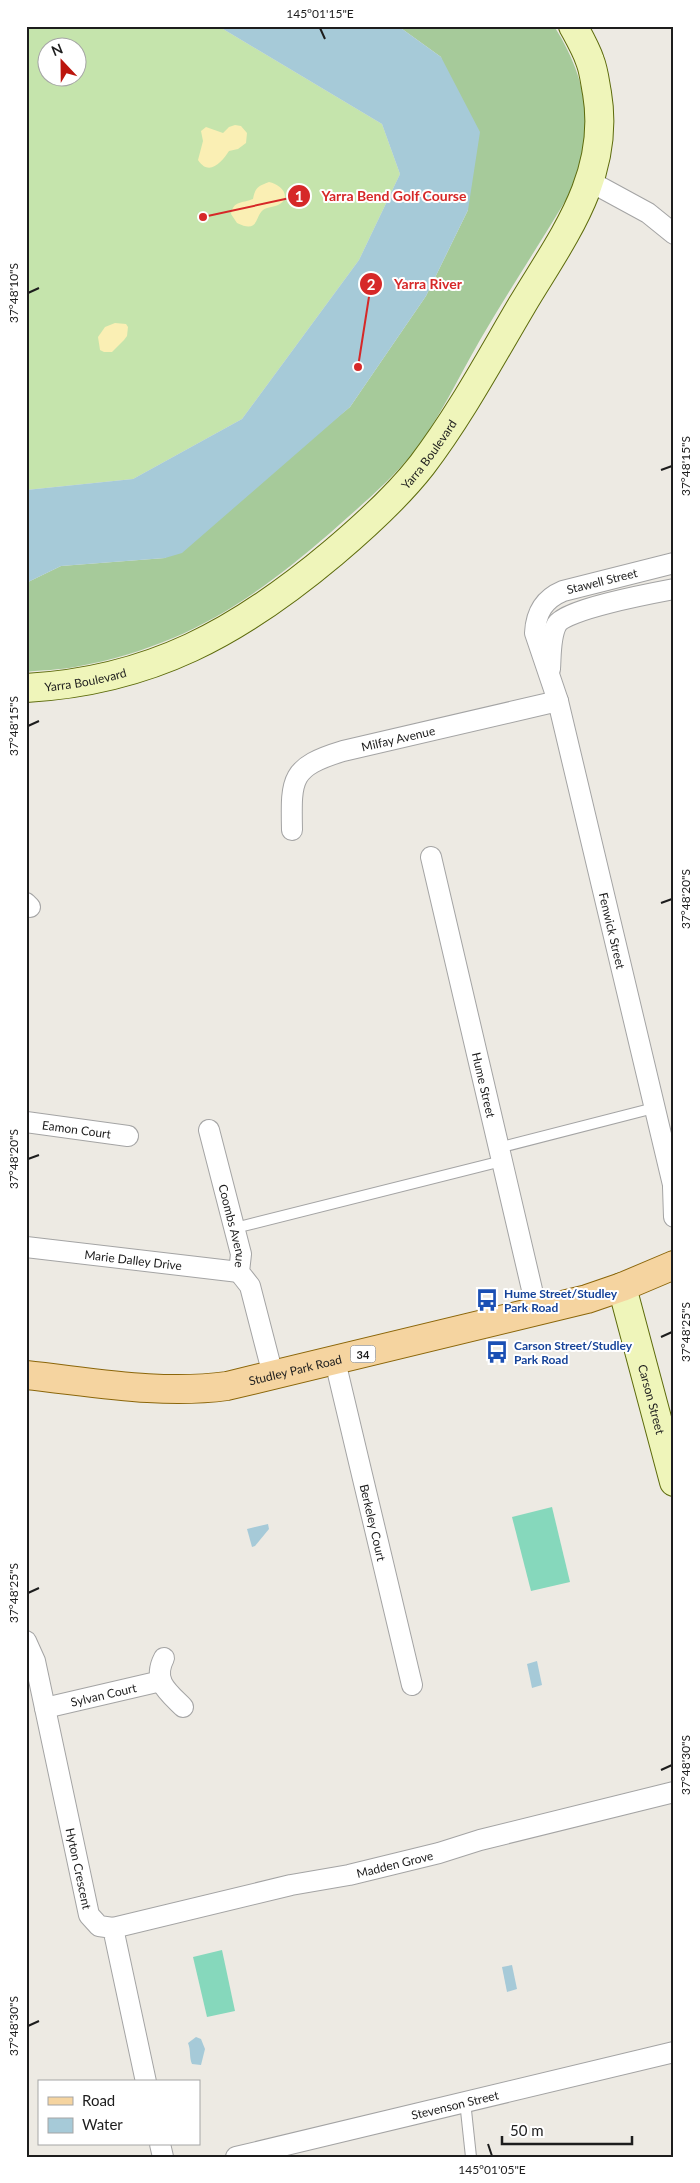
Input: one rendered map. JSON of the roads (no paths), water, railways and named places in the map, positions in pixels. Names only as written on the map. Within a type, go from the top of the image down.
[{"type":"main road","name":"Yarra Boulevard","points":[[26,688],[87,681],[143,667],[194,647],[251,616],[284,593],[349,540],[403,487],[438,442],[558,246],[591,182],[597,159],[601,115],[590,61],[573,26]]},
{"type":"main road","name":"Studley Park Road","points":[[26,1375],[147,1389],[175,1390],[227,1386],[594,1297],[622,1288],[674,1265]]},
{"type":"main road","name":"Carson Street","points":[[622,1288],[674,1482]]},
{"type":"street","points":[[591,182],[620,196],[648,213],[674,234]]},
{"type":"street","points":[[648,213],[674,221]]},
{"type":"street","name":"Stawell Street","points":[[550,674],[535,633],[535,622],[546,601],[553,595],[563,591],[674,563]]},
{"type":"street","name":"Stawell Street","points":[[550,674],[553,636],[557,624],[562,618],[578,611],[674,588]]},
{"type":"street","name":"Fenwick Street","points":[[550,674],[673,1188],[674,1217]]},
{"type":"street","name":"Milfay Avenue","points":[[292,830],[293,786],[304,768],[313,762],[343,752],[558,701]]},
{"type":"street","name":"Hume Street","points":[[431,858],[537,1311]]},
{"type":"street","name":"Eamon Court","points":[[26,1122],[128,1136]]},
{"type":"street","name":"Coombs Avenue","points":[[209,1130],[241,1254],[239,1272],[250,1286],[273,1375]]},
{"type":"street","name":"Marie Dalley Drive","points":[[26,1247],[239,1272]]},
{"type":"street","name":"Berkeley Court","points":[[335,1360],[412,1685]]},
{"type":"street","name":"Hyton Crescent","points":[[26,1641],[35,1661],[89,1915],[99,1926],[114,1928]]},
{"type":"street","points":[[164,1658],[159,1673],[161,1681],[166,1691],[183,1707]]},
{"type":"street","name":"Sylvan Court","points":[[45,1708],[161,1681]]},
{"type":"street","name":"Madden Grove","points":[[114,1928],[290,1884],[348,1875],[439,1853],[480,1840],[674,1792]]},
{"type":"street","points":[[114,1928],[146,2080]]},
{"type":"street","name":"Stevenson Street","points":[[236,2157],[285,2151],[465,2102],[674,2052]]},
{"type":"lane","points":[[235,1228],[500,1154],[654,1108]]},
{"type":"lane","points":[[465,2102],[471,2157]]},
{"type":"water","points":[[218,26],[398,26],[441,57],[480,132],[468,210],[426,296],[350,407],[182,553],[165,558],[61,566],[26,583],[26,490],[133,479],[242,419],[359,260],[400,174],[382,124]]},
{"type":"water","points":[[268,1524],[269,1529],[252,1547],[247,1529]]},
{"type":"water","points":[[537,1661],[542,1685],[532,1688],[527,1664]]},
{"type":"water","points":[[512,1965],[517,1989],[507,1992],[502,1967]]},
{"type":"water","points":[[196,2037],[201,2039],[205,2049],[201,2065],[192,2064],[188,2043]]},
{"type":"place","name":"Yarra Bend Golf Course","points":[[203,217]]},
{"type":"place","name":"Yarra River","points":[[358,367]]},
{"type":"place","name":"Hume Street/Studley Park Road","points":[[487,1300]]},
{"type":"place","name":"Carson Street/Studley Park Road","points":[[497,1352]]}]
